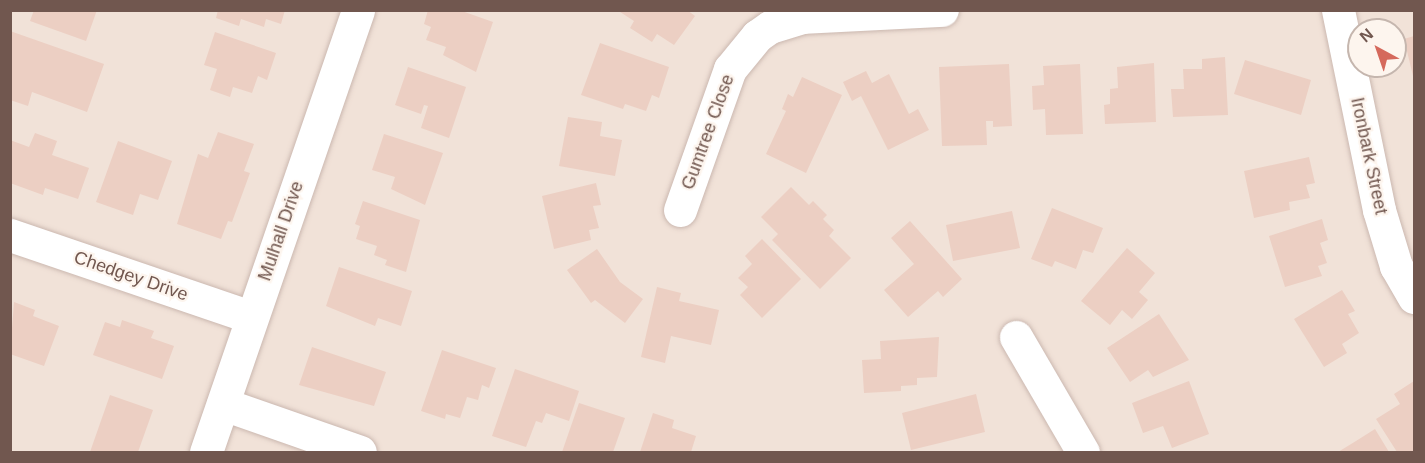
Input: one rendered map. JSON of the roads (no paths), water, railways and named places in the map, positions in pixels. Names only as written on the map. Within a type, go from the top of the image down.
[{"type":"street","name":"Mulhall Drive","points":[[206,453],[358,10]]},
{"type":"street","name":"Gumtree Close","points":[[680,210],[730,69],[757,36],[770,27],[802,17],[942,10]]},
{"type":"street","name":"Ironbark Street","points":[[1338,10],[1379,210],[1396,266],[1414,297]]},
{"type":"street","name":"Chedgey Drive","points":[[10,235],[251,317]]},
{"type":"street","points":[[1017,337],[1083,453]]},
{"type":"street","points":[[223,404],[360,453]]}]
